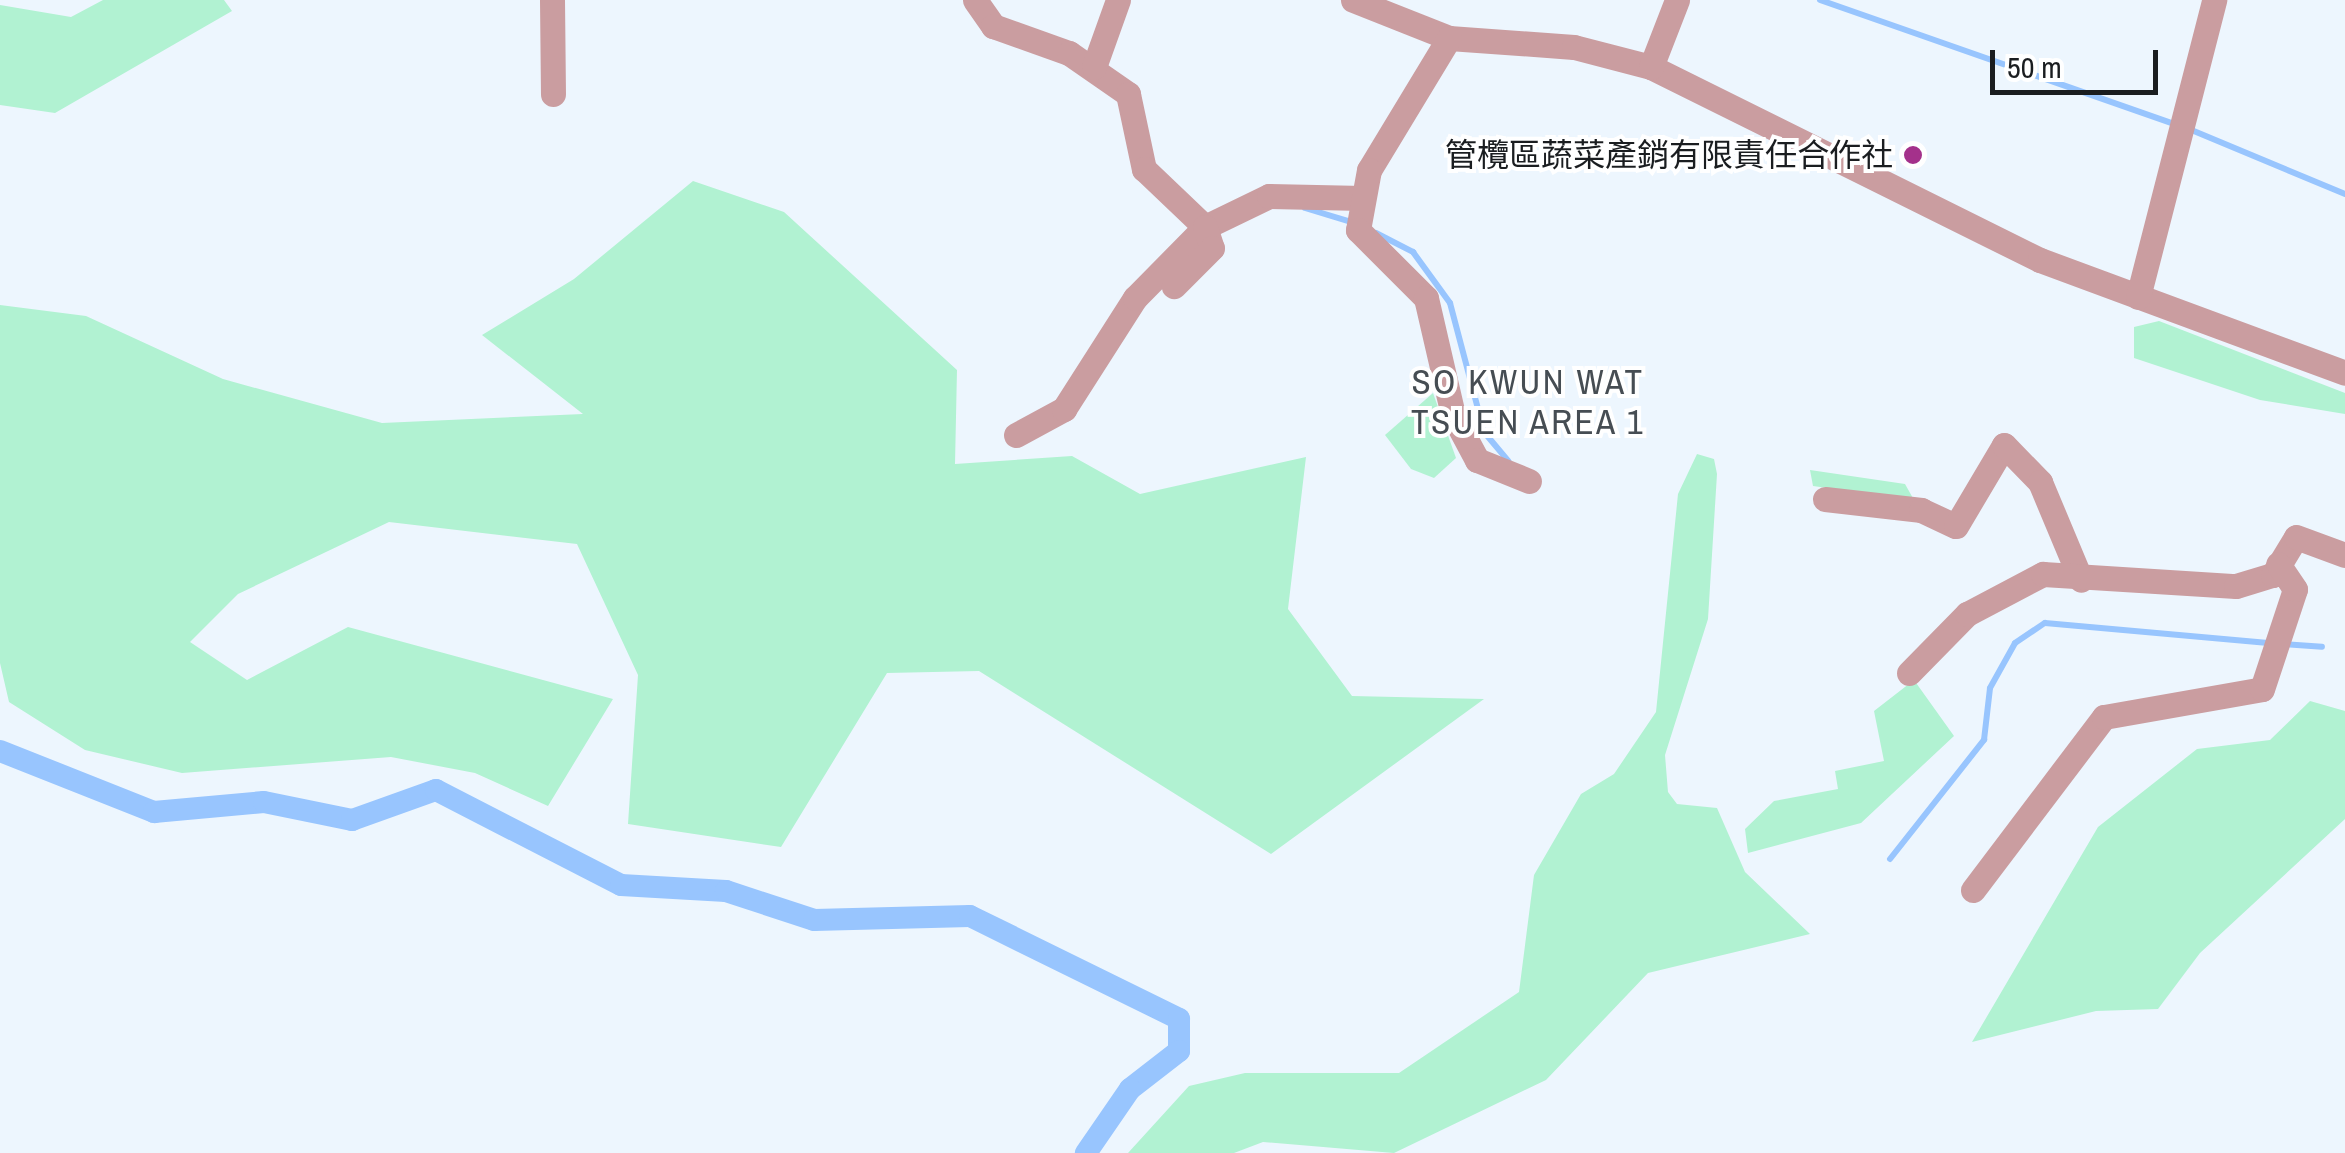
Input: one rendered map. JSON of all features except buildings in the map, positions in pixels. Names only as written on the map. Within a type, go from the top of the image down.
[{"type":"street","points":[[552,0],[553,94]]},
{"type":"street","points":[[975,0],[993,26],[1094,66],[1133,102],[1144,169],[1209,236]]},
{"type":"street","points":[[1094,66],[1118,0]]},
{"type":"street","points":[[1353,0],[1449,38],[1574,47],[1651,67],[2040,260],[2345,373]]},
{"type":"street","points":[[1651,67],[1677,0]]},
{"type":"street","points":[[2138,298],[2172,146],[2214,0]]},
{"type":"street","points":[[1360,216],[1369,170],[1449,38]]},
{"type":"street","points":[[1016,435],[1064,409],[1136,298],[1209,236],[1269,196],[1360,216],[1426,298],[1453,415],[1477,460],[1529,481]]},
{"type":"street","points":[[1174,286],[1209,236]]},
{"type":"street","points":[[1824,499],[1921,510],[1956,526],[2004,446],[2040,482],[2081,580]]},
{"type":"street","points":[[1909,672],[2012,582],[2043,574],[2081,580],[2236,586],[2263,582],[2296,537],[2345,554]]},
{"type":"street","points":[[1973,890],[2104,717],[2259,691],[2295,588],[2278,564]]},
{"type":"green space","points":[[103,0],[224,0],[232,11],[55,113],[0,105],[0,5],[71,17]]},
{"type":"green space","points":[[693,181],[784,212],[957,370],[955,464],[1072,456],[1140,494],[1306,457],[1288,609],[1352,696],[1484,699],[1271,854],[979,671],[887,673],[781,847],[628,824],[638,675],[577,544],[389,522],[238,594],[190,642],[247,680],[348,627],[613,699],[548,806],[475,773],[391,757],[182,773],[85,750],[9,702],[0,663],[0,305],[86,316],[223,379],[382,423],[583,414],[482,335],[574,279]]},
{"type":"green space","points":[[2159,321],[2345,393],[2345,414],[2260,400],[2134,358],[2134,327]]},
{"type":"green space","points":[[1433,393],[1456,458],[1434,478],[1411,469],[1385,435]]},
{"type":"green space","points":[[1697,454],[1714,459],[1717,474],[1708,619],[1665,755],[1668,792],[1677,804],[1717,808],[1745,872],[1810,934],[1648,973],[1546,1080],[1394,1153],[1263,1142],[1234,1153],[1128,1153],[1189,1086],[1245,1073],[1399,1073],[1519,992],[1534,875],[1581,794],[1614,774],[1656,712],[1678,494]]},
{"type":"green space","points":[[1810,470],[1905,484],[1914,500],[1813,486]]},
{"type":"green space","points":[[1914,680],[1954,736],[1861,823],[1748,853],[1745,829],[1774,801],[1838,789],[1835,771],[1884,761],[1874,711]]},
{"type":"green space","points":[[2310,701],[2345,711],[2345,819],[2200,953],[2158,1009],[2096,1011],[1972,1042],[2098,827],[2197,749],[2270,740]]},
{"type":"waterway","points":[[1820,0],[2177,125]]},
{"type":"waterway","points":[[2189,129],[2345,194]]},
{"type":"waterway","points":[[1305,208],[1351,222]]},
{"type":"waterway","points":[[1376,233],[1413,252],[1450,303],[1484,432],[1508,461]]},
{"type":"waterway","points":[[1890,859],[1984,740],[1990,688],[2015,643],[2045,623],[2271,643]]},
{"type":"waterway","points":[[2283,644],[2322,647]]},
{"type":"waterway","points":[[0,751],[154,812],[264,802],[352,820],[436,790],[621,885],[726,891],[814,920],[970,916],[1179,1019],[1179,1051],[1130,1089],[1086,1153]]},
{"type":"place","name":"管欖區蔬菜產銷有限責任合作社","points":[[1913,155]]},
{"type":"district","name":"SO KWUN WAT TSUEN AREA 1","points":[[1528,402]]}]
